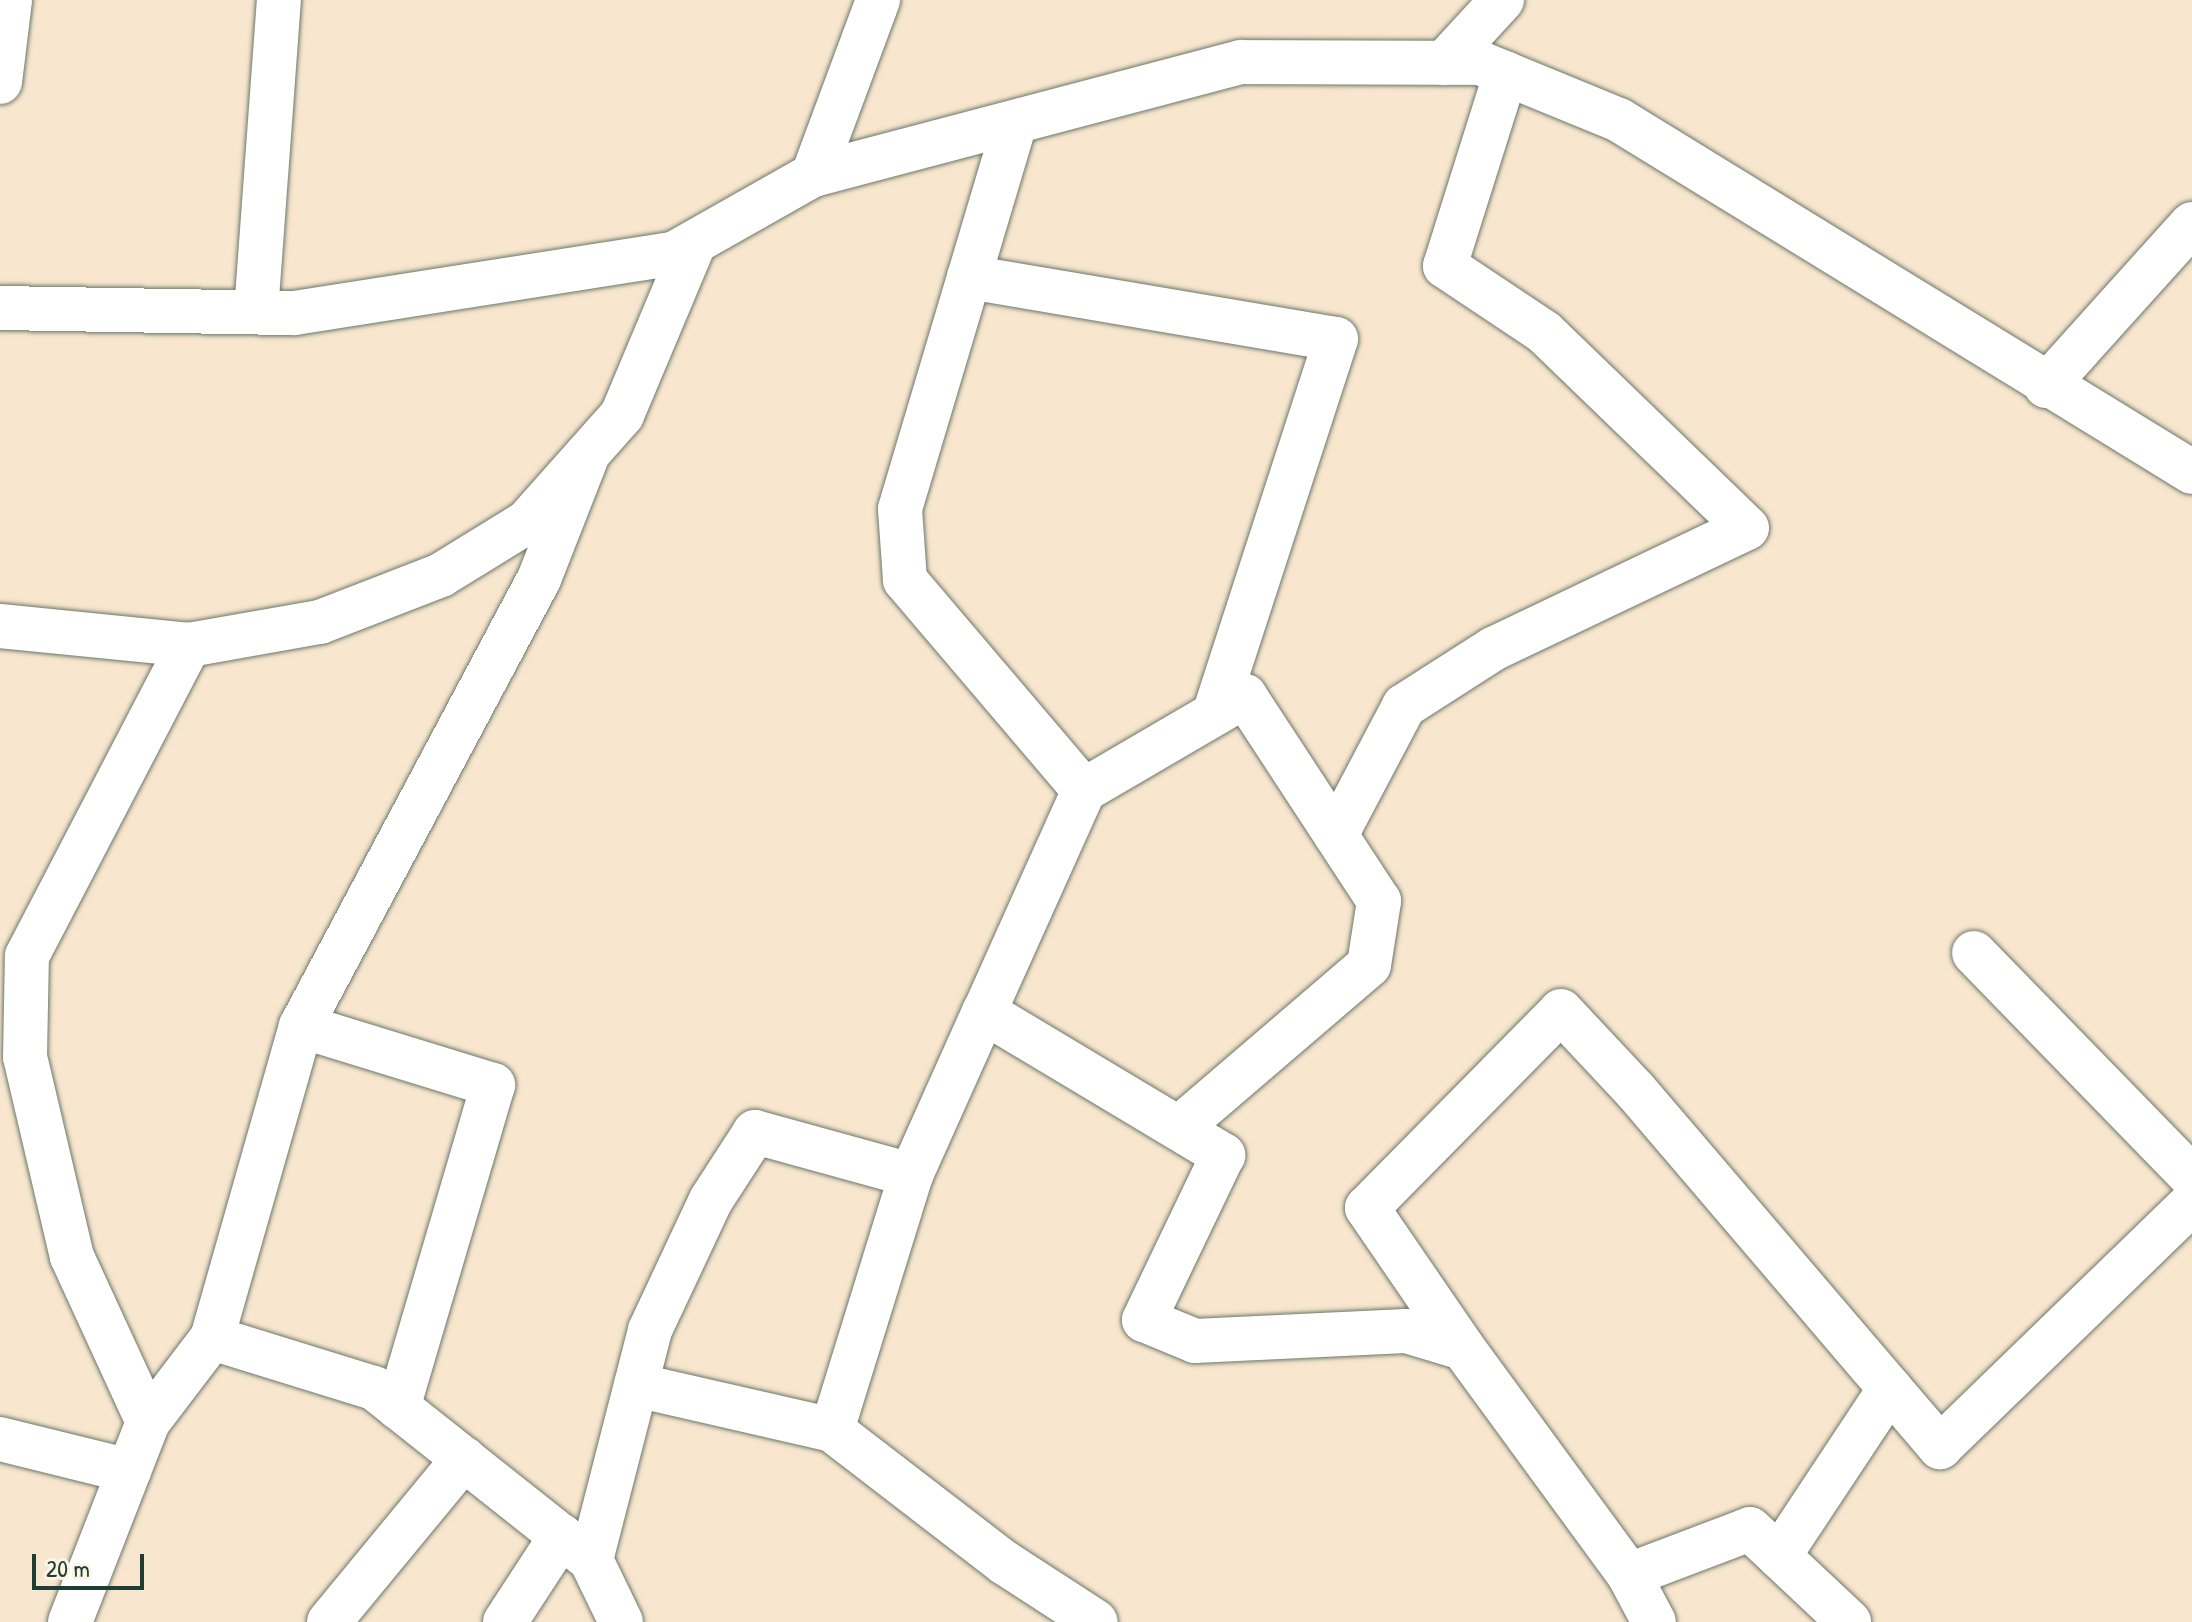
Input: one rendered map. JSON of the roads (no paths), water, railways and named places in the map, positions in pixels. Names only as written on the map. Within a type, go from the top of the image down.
[{"type":"street","points":[[0,82],[10,0]]},
{"type":"street","points":[[256,312],[279,0]]},
{"type":"street","points":[[813,175],[878,0]]},
{"type":"street","points":[[1444,63],[1502,0]]},
{"type":"street","points":[[0,308],[294,313],[675,253],[813,175],[1241,62],[1480,63],[1619,120],[2189,473]]},
{"type":"street","points":[[1336,835],[1404,706],[1493,649],[1747,528],[1544,332],[1445,266],[1506,73]]},
{"type":"street","points":[[1015,123],[900,509],[905,580],[1084,790]]},
{"type":"street","points":[[2046,386],[2191,226]]},
{"type":"street","points":[[0,626],[189,645],[320,622],[441,575],[527,522],[622,415],[694,244]]},
{"type":"street","points":[[969,277],[1336,339],[1214,714]]},
{"type":"street","points":[[70,1622],[148,1422],[212,1338],[301,1026],[539,579],[588,454]]},
{"type":"street","points":[[148,1422],[72,1257],[12,1053],[27,956],[189,645]]},
{"type":"street","points":[[832,1430],[911,1175],[1084,790],[1245,696],[1379,901],[1369,965],[1179,1128]]},
{"type":"street","points":[[1974,953],[2192,1177]]},
{"type":"street","points":[[1654,1622],[1629,1575],[1463,1348],[1367,1208],[1561,1011],[1940,1447],[2192,1203]]},
{"type":"street","points":[[984,1012],[1223,1155],[1144,1320],[1195,1341],[1406,1331],[1463,1348]]},
{"type":"street","points":[[301,1026],[493,1085],[398,1407]]},
{"type":"street","points":[[505,1622],[576,1548],[636,1385],[650,1330],[711,1200],[755,1132],[911,1175]]},
{"type":"street","points":[[212,1338],[374,1388],[576,1548],[621,1622]]},
{"type":"street","points":[[636,1385],[832,1430],[1005,1563],[1096,1622]]},
{"type":"street","points":[[1779,1556],[1890,1388]]},
{"type":"street","points":[[0,1439],[129,1471]]},
{"type":"street","points":[[329,1622],[464,1458]]},
{"type":"street","points":[[1629,1575],[1750,1529],[1849,1622]]}]
